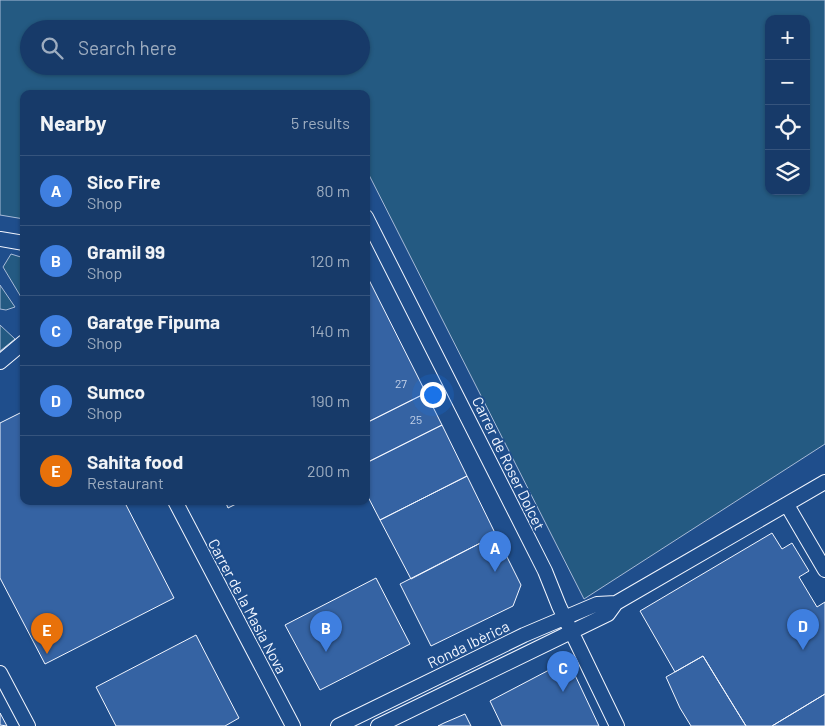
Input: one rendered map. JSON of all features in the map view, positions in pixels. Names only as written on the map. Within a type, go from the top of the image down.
[{"type":"street","name":"Carrer de Roser Dolcet","points":[[370,225],[545,571],[559,606],[618,726]]},
{"type":"street","points":[[0,239],[20,242]]},
{"type":"street","points":[[0,362],[20,345]]},
{"type":"street","name":"Ronda Ibèrica","points":[[378,726],[608,614],[616,603],[825,482]]},
{"type":"street","name":"Carrer de la Masia Nova","points":[[177,505],[292,726]]},
{"type":"street","points":[[787,505],[825,570]]},
{"type":"street","name":"Ronda Ibèrica","points":[[338,726],[524,635],[597,604],[616,603]]},
{"type":"street","points":[[0,673],[28,726]]},
{"type":"shaded area","points":[[0,0],[825,0],[825,444],[584,599],[370,177],[370,90],[20,90],[20,218],[0,215]]},
{"type":"shaded area","points":[[11,254],[20,257],[20,295],[3,267]]},
{"type":"shaded area","points":[[0,285],[15,307],[6,310],[0,309]]},
{"type":"shaded area","points":[[0,325],[15,339],[0,351]]},
{"type":"building","points":[[370,282],[426,393],[370,421]]},
{"type":"building","points":[[426,393],[442,425],[370,461],[370,421]]},
{"type":"building","points":[[20,413],[20,505],[126,505],[174,598],[45,664],[0,578],[0,423]]},
{"type":"building","points":[[442,425],[467,476],[380,520],[370,501],[370,461]]},
{"type":"building","points":[[467,476],[496,535],[411,579],[380,520]]},
{"type":"building","points":[[772,533],[782,549],[792,543],[809,571],[799,577],[817,607],[825,602],[825,694],[772,726],[746,726],[703,656],[675,672],[640,611]]},
{"type":"building","points":[[496,535],[521,585],[513,606],[431,646],[400,584]]},
{"type":"building","points":[[376,578],[410,644],[320,690],[285,625]]},
{"type":"building","points":[[196,635],[239,718],[225,726],[116,726],[96,687]]},
{"type":"building","points":[[703,656],[746,726],[691,726],[680,708],[666,677]]},
{"type":"building","points":[[551,669],[574,673],[599,726],[502,726],[490,701]]},
{"type":"building","points":[[825,694],[825,726],[772,726]]},
{"type":"building","points":[[0,713],[7,726],[0,725]]},
{"type":"building","points":[[465,714],[471,726],[438,726],[444,723]]},
{"type":"place","name":"Sico Fire","points":[[495,572]]},
{"type":"place","name":"Sumco","points":[[803,650]]},
{"type":"place","name":"Gramil 99","points":[[326,652]]},
{"type":"place","name":"Sahita food","points":[[47,654]]},
{"type":"place","name":"Garatge Fipuma","points":[[563,692]]}]
